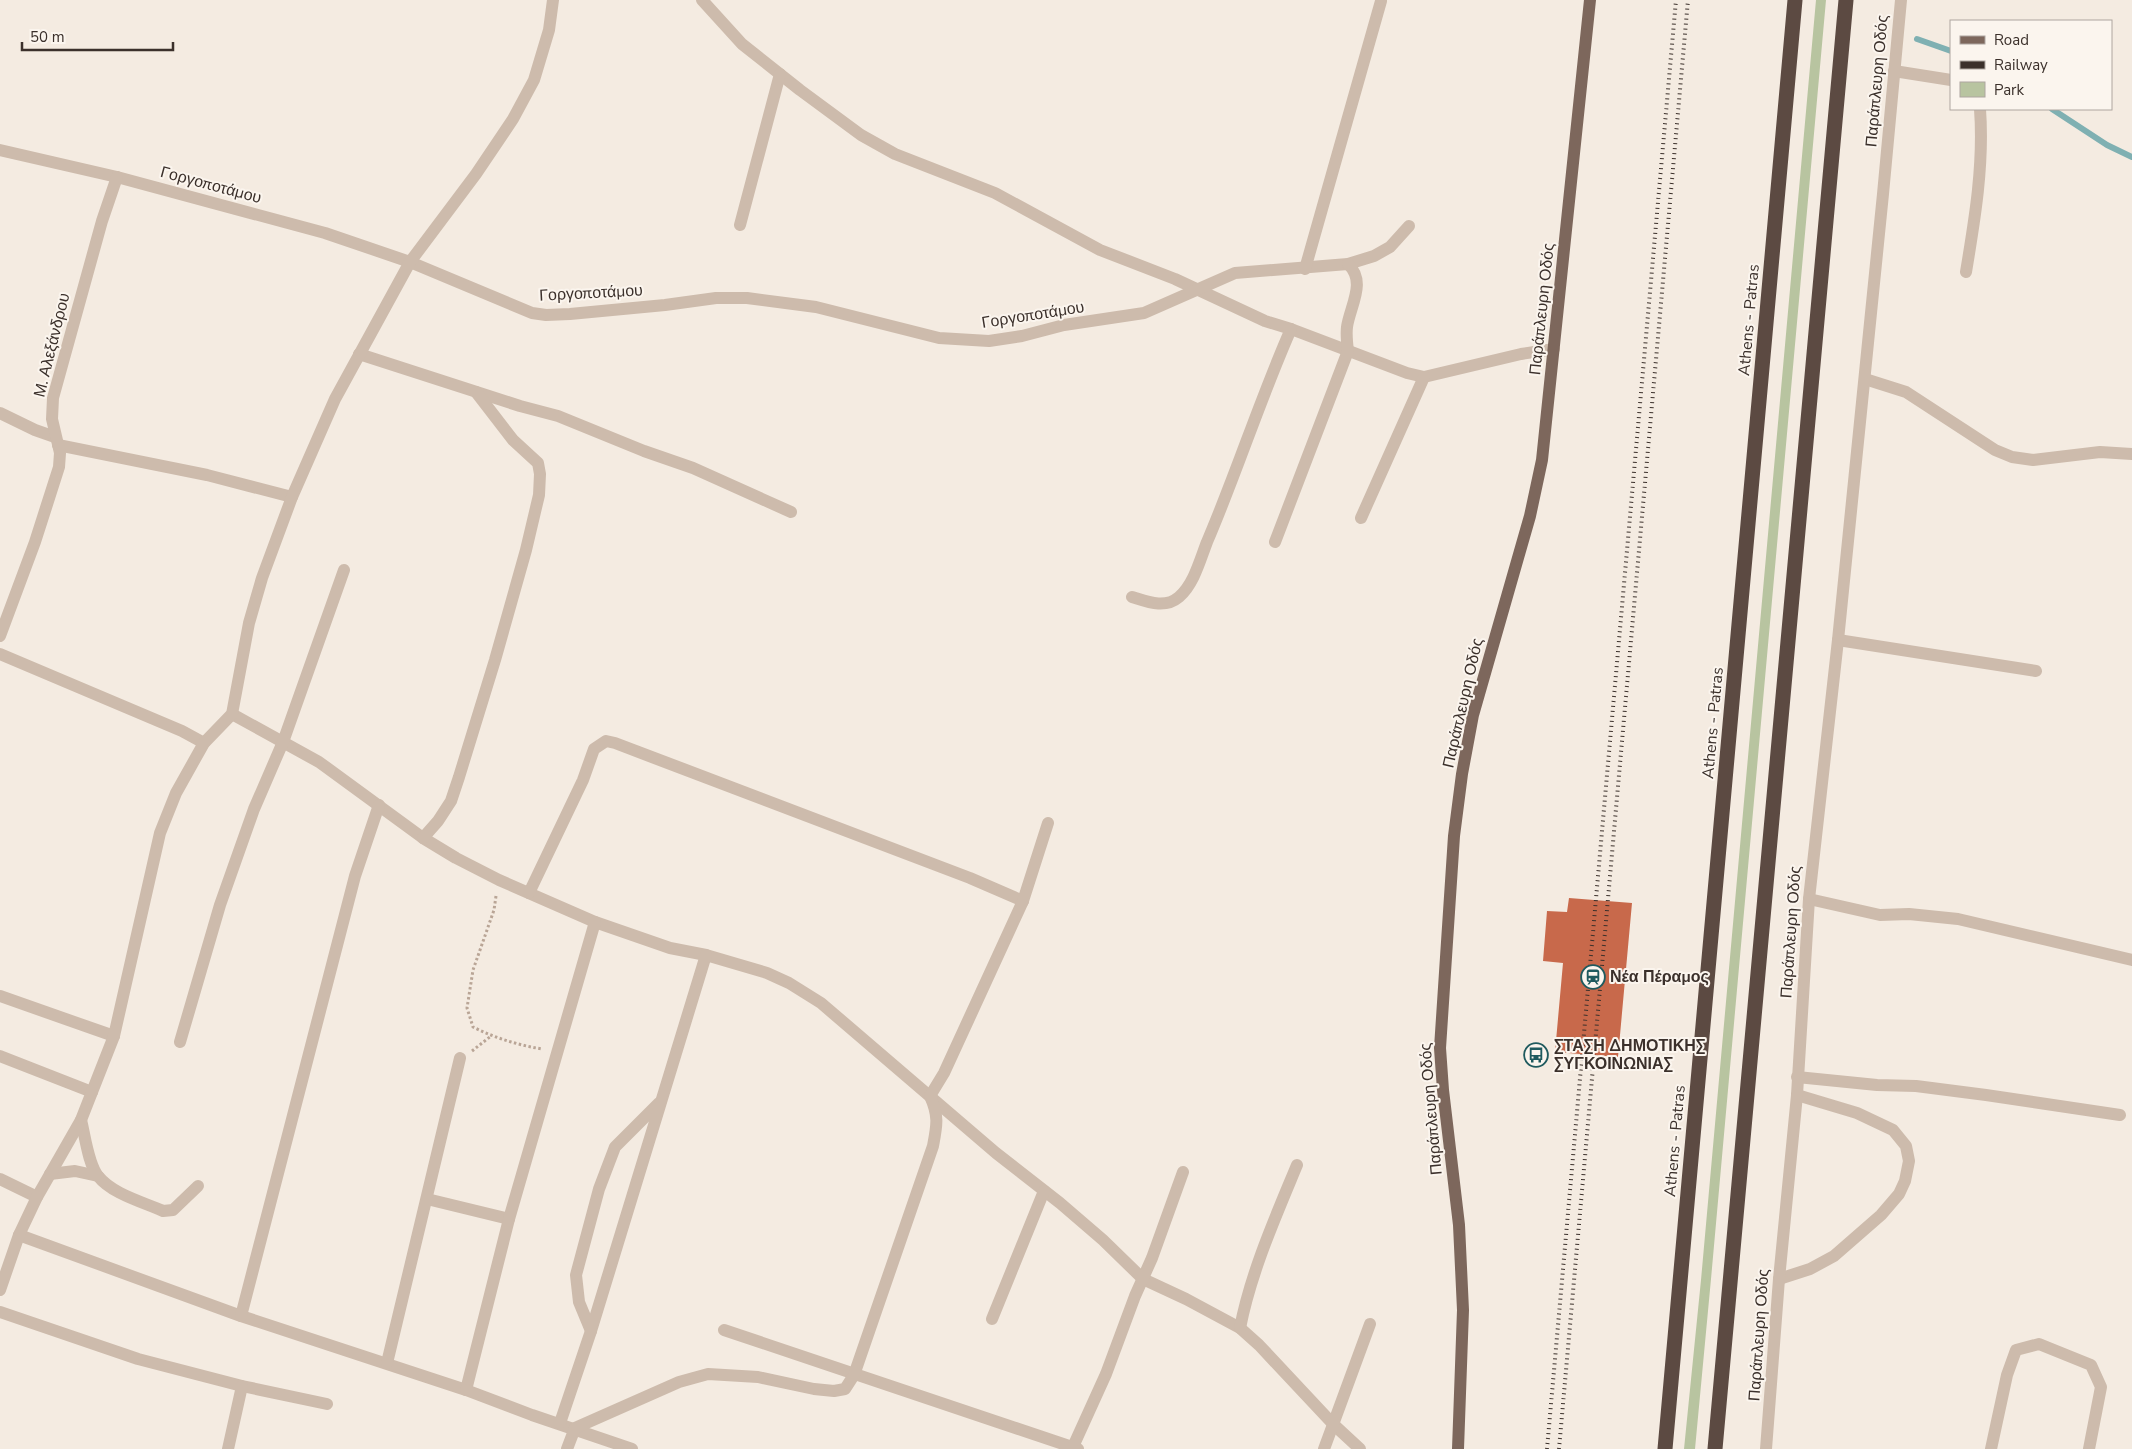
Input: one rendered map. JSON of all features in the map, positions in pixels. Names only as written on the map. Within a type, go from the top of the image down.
[{"type":"highway","name":"Athens - Patras","points":[[1665,1449],[1795,0]]},
{"type":"highway","points":[[1715,1449],[1846,0]]},
{"type":"main road","name":"Παράπλευρη Οδός","points":[[1458,1449],[1462,1310],[1460,1244],[1440,1048],[1454,836],[1462,774],[1473,715],[1530,516],[1542,460],[1590,0]]},
{"type":"street","points":[[0,1290],[19,1235],[37,1197],[81,1120],[114,1036],[160,834],[176,793],[204,743],[232,714],[249,623],[262,578],[292,497],[335,399],[410,262],[476,174],[513,119],[534,80],[549,30],[552,0]]},
{"type":"street","points":[[702,0],[742,44],[861,134],[895,154],[995,193],[1100,250],[1175,279],[1265,321],[1407,373],[1424,377],[1521,354],[1554,349]]},
{"type":"street","name":"Παράπλευρη Οδός","points":[[1766,1449],[1779,1279],[1797,1095],[1809,899],[1865,378],[1900,0]]},
{"type":"street","points":[[1305,269],[1381,1]]},
{"type":"street","points":[[1894,71],[1950,80]]},
{"type":"street","points":[[740,226],[780,74]]},
{"type":"street","points":[[1966,272],[1978,198],[1982,156],[1980,110]]},
{"type":"street","name":"Γοργοποτάμου","points":[[0,150],[118,177],[325,233],[410,262],[506,304],[532,313],[546,315],[666,305],[716,298],[747,298],[816,307],[939,338],[963,340],[988,341],[1022,336],[1064,325],[1144,313],[1235,273],[1305,269],[1348,264],[1374,256],[1390,247],[1409,226]]},
{"type":"street","name":"Μ. Αλεξάνδρου","points":[[0,636],[56,479],[60,453],[52,419],[53,398],[102,221],[118,177]]},
{"type":"street","points":[[1275,542],[1348,351],[1347,328],[1355,298],[1357,280],[1353,268],[1348,264]]},
{"type":"street","points":[[1132,597],[1151,603],[1171,602],[1180,596],[1188,585],[1220,513],[1271,376],[1291,329]]},
{"type":"street","points":[[360,354],[581,424],[644,451],[693,468],[791,512]]},
{"type":"street","points":[[1362,518],[1424,377]]},
{"type":"street","points":[[1865,378],[1906,392],[1995,450],[2012,457],[2033,460],[2100,452],[2132,454]]},
{"type":"street","points":[[423,838],[438,821],[450,801],[459,777],[501,642],[539,495],[540,474],[538,463],[513,440],[476,392]]},
{"type":"street","points":[[0,413],[57,441],[207,475],[292,497]]},
{"type":"street","points":[[180,1042],[238,852],[283,742],[344,570]]},
{"type":"street","points":[[1838,640],[2036,671]]},
{"type":"street","points":[[0,654],[182,731],[204,743]]},
{"type":"street","points":[[232,714],[319,762],[423,838],[456,858],[499,880],[595,922],[670,948],[706,955],[767,973],[789,983],[821,1003],[1103,1240],[1143,1279],[1186,1299],[1240,1328],[1259,1345],[1333,1424],[1360,1449]]},
{"type":"street","points":[[529,893],[583,780],[594,749],[606,741],[970,878],[1023,901]]},
{"type":"street","points":[[241,1316],[355,876],[380,805]]},
{"type":"street","points":[[930,1096],[944,1073],[1023,901],[1048,823]]},
{"type":"street","points":[[1809,899],[1880,915],[1909,914],[1958,918],[2132,960]]},
{"type":"street","points":[[466,1390],[509,1219],[595,922]]},
{"type":"street","points":[[560,1423],[591,1331],[706,955]]},
{"type":"street","points":[[0,996],[114,1036]]},
{"type":"street","points":[[0,1056],[92,1092]]},
{"type":"street","points":[[387,1363],[460,1058]]},
{"type":"street","points":[[1797,1077],[1877,1085],[1934,1088],[2120,1115]]},
{"type":"street","points":[[1779,1279],[1810,1269],[1834,1256],[1881,1215],[1899,1194],[1905,1181],[1909,1161],[1906,1146],[1893,1130],[1857,1113],[1797,1095]]},
{"type":"street","points":[[567,1449],[575,1428],[679,1382],[708,1374],[758,1377],[814,1389],[834,1391],[845,1389],[854,1375],[933,1146],[937,1118],[930,1096]]},
{"type":"street","points":[[591,1331],[579,1302],[576,1275],[599,1189],[615,1147],[661,1101]]},
{"type":"street","points":[[81,1120],[88,1150],[98,1176]]},
{"type":"street","points":[[1240,1328],[1260,1258],[1297,1166]]},
{"type":"street","points":[[50,1174],[75,1171],[98,1176],[112,1188],[164,1210],[173,1210],[198,1186]]},
{"type":"street","points":[[724,1330],[1074,1448],[1106,1374],[1183,1172]]},
{"type":"street","points":[[0,1179],[37,1197]]},
{"type":"street","points":[[992,1319],[1044,1191]]},
{"type":"street","points":[[427,1199],[509,1219]]},
{"type":"street","points":[[19,1235],[241,1316],[387,1363],[632,1449]]},
{"type":"street","points":[[0,1312],[138,1358],[242,1386],[326,1404]]},
{"type":"street","points":[[1324,1449],[1370,1324]]},
{"type":"street","points":[[1991,1449],[2007,1375],[2016,1350],[2039,1344],[2090,1365],[2101,1387],[2089,1449]]},
{"type":"street","points":[[228,1449],[242,1386]]},
{"type":"path","points":[[499,880],[494,910],[473,970],[467,1008],[473,1027],[491,1036],[517,1044],[558,1050]]},
{"type":"path","points":[[460,1058],[491,1036]]},
{"type":"green space","points":[[1816,0],[1826,0],[1711,1279],[1695,1449],[1684,1449],[1701,1280]]},
{"type":"building","points":[[1569,898],[1632,903],[1618,1057],[1555,1052],[1563,963],[1543,961],[1547,911],[1567,912]]},
{"type":"waterway","points":[[1917,39],[1950,51]]},
{"type":"waterway","points":[[2054,110],[2107,145],[2132,157]]},
{"type":"railway","points":[[1547,1449],[1676,0]]},
{"type":"railway","points":[[1559,1449],[1688,0]]},
{"type":"place","name":"Νέα Πέραμος","points":[[1593,977]]},
{"type":"place","name":"ΣΤΑΣΗ ΔΗΜΟΤΙΚΗΣ ΣΥΓΚΟΙΝΩΝΙΑΣ","points":[[1536,1055]]}]
